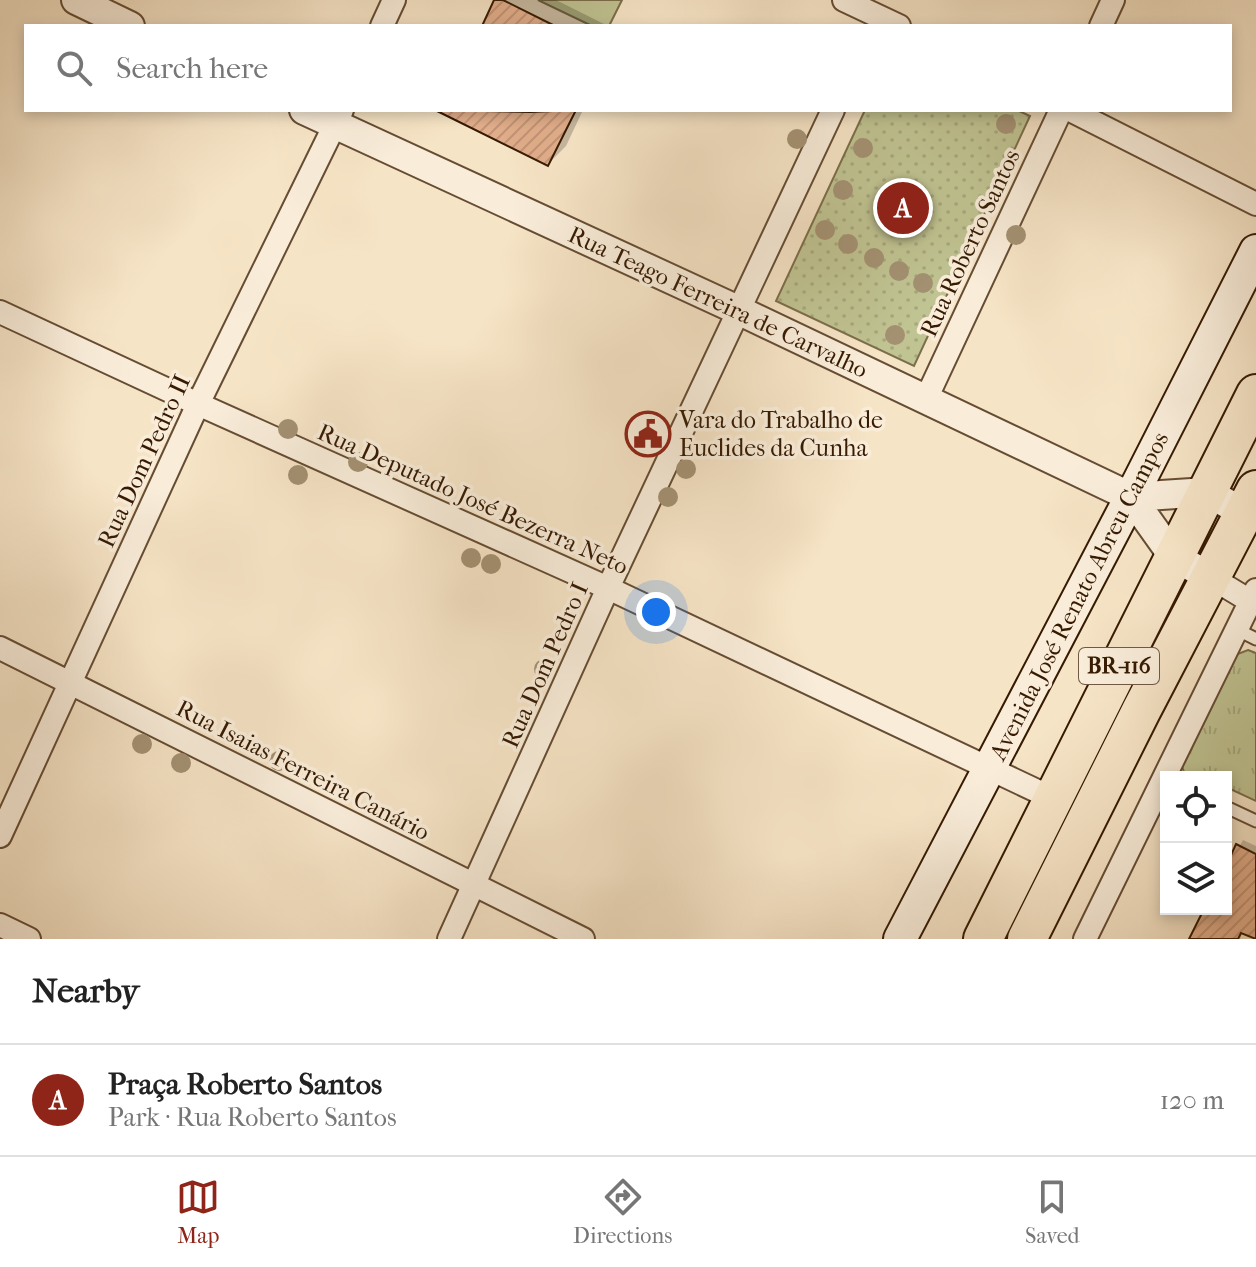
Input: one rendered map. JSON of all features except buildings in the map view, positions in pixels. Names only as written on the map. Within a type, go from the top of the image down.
[{"type":"highway","name":"BR-116","points":[[983,939],[1256,394]]},
{"type":"highway","name":"BR-116","points":[[1027,939],[1141,711],[1252,508]]},
{"type":"main road","name":"Avenida José Renato Abreu Campos","points":[[900,939],[1256,251]]},
{"type":"street","points":[[76,0],[126,24]]},
{"type":"street","points":[[383,24],[394,0]]},
{"type":"street","points":[[844,0],[896,24]]},
{"type":"street","points":[[1102,24],[1113,0]]},
{"type":"street","name":"Rua Teago Ferreira de Carvalho","points":[[314,112],[338,117],[1131,497]]},
{"type":"street","name":"Rua Dom Pedro I","points":[[449,939],[608,588],[832,112]]},
{"type":"street","name":"Rua Roberto Santos","points":[[926,399],[1060,112]]},
{"type":"street","points":[[1074,112],[1256,204]]},
{"type":"street","name":"Rua Dom Pedro II","points":[[0,836],[198,404],[338,117]]},
{"type":"street","name":"Rua Deputado José Bezerra Neto","points":[[0,312],[608,588],[1054,799]]},
{"type":"street","points":[[1131,497],[1207,492],[1252,508]]},
{"type":"street","points":[[1131,497],[1173,556],[1212,578],[1253,595],[1246,634],[1173,771]]},
{"type":"street","name":"Rua Isaias Ferreira Canário","points":[[0,648],[583,939]]},
{"type":"street","points":[[1087,938],[1160,795]]},
{"type":"street","points":[[0,925],[29,939]]},
{"type":"lane","points":[[1232,810],[1256,821]]},
{"type":"green space","points":[[538,0],[622,0],[610,24],[588,24]]},
{"type":"green space","points":[[864,112],[1021,112],[1030,116],[914,366],[776,301]]},
{"type":"green space","points":[[1248,650],[1256,653],[1256,801],[1232,790],[1232,771],[1184,771],[1181,764],[1235,655]]},
{"type":"place","name":"Praça Roberto Santos","points":[[903,208]]},
{"type":"place","name":"Vara do Trabalho de Euclides da Cunha","points":[[648,434]]}]
